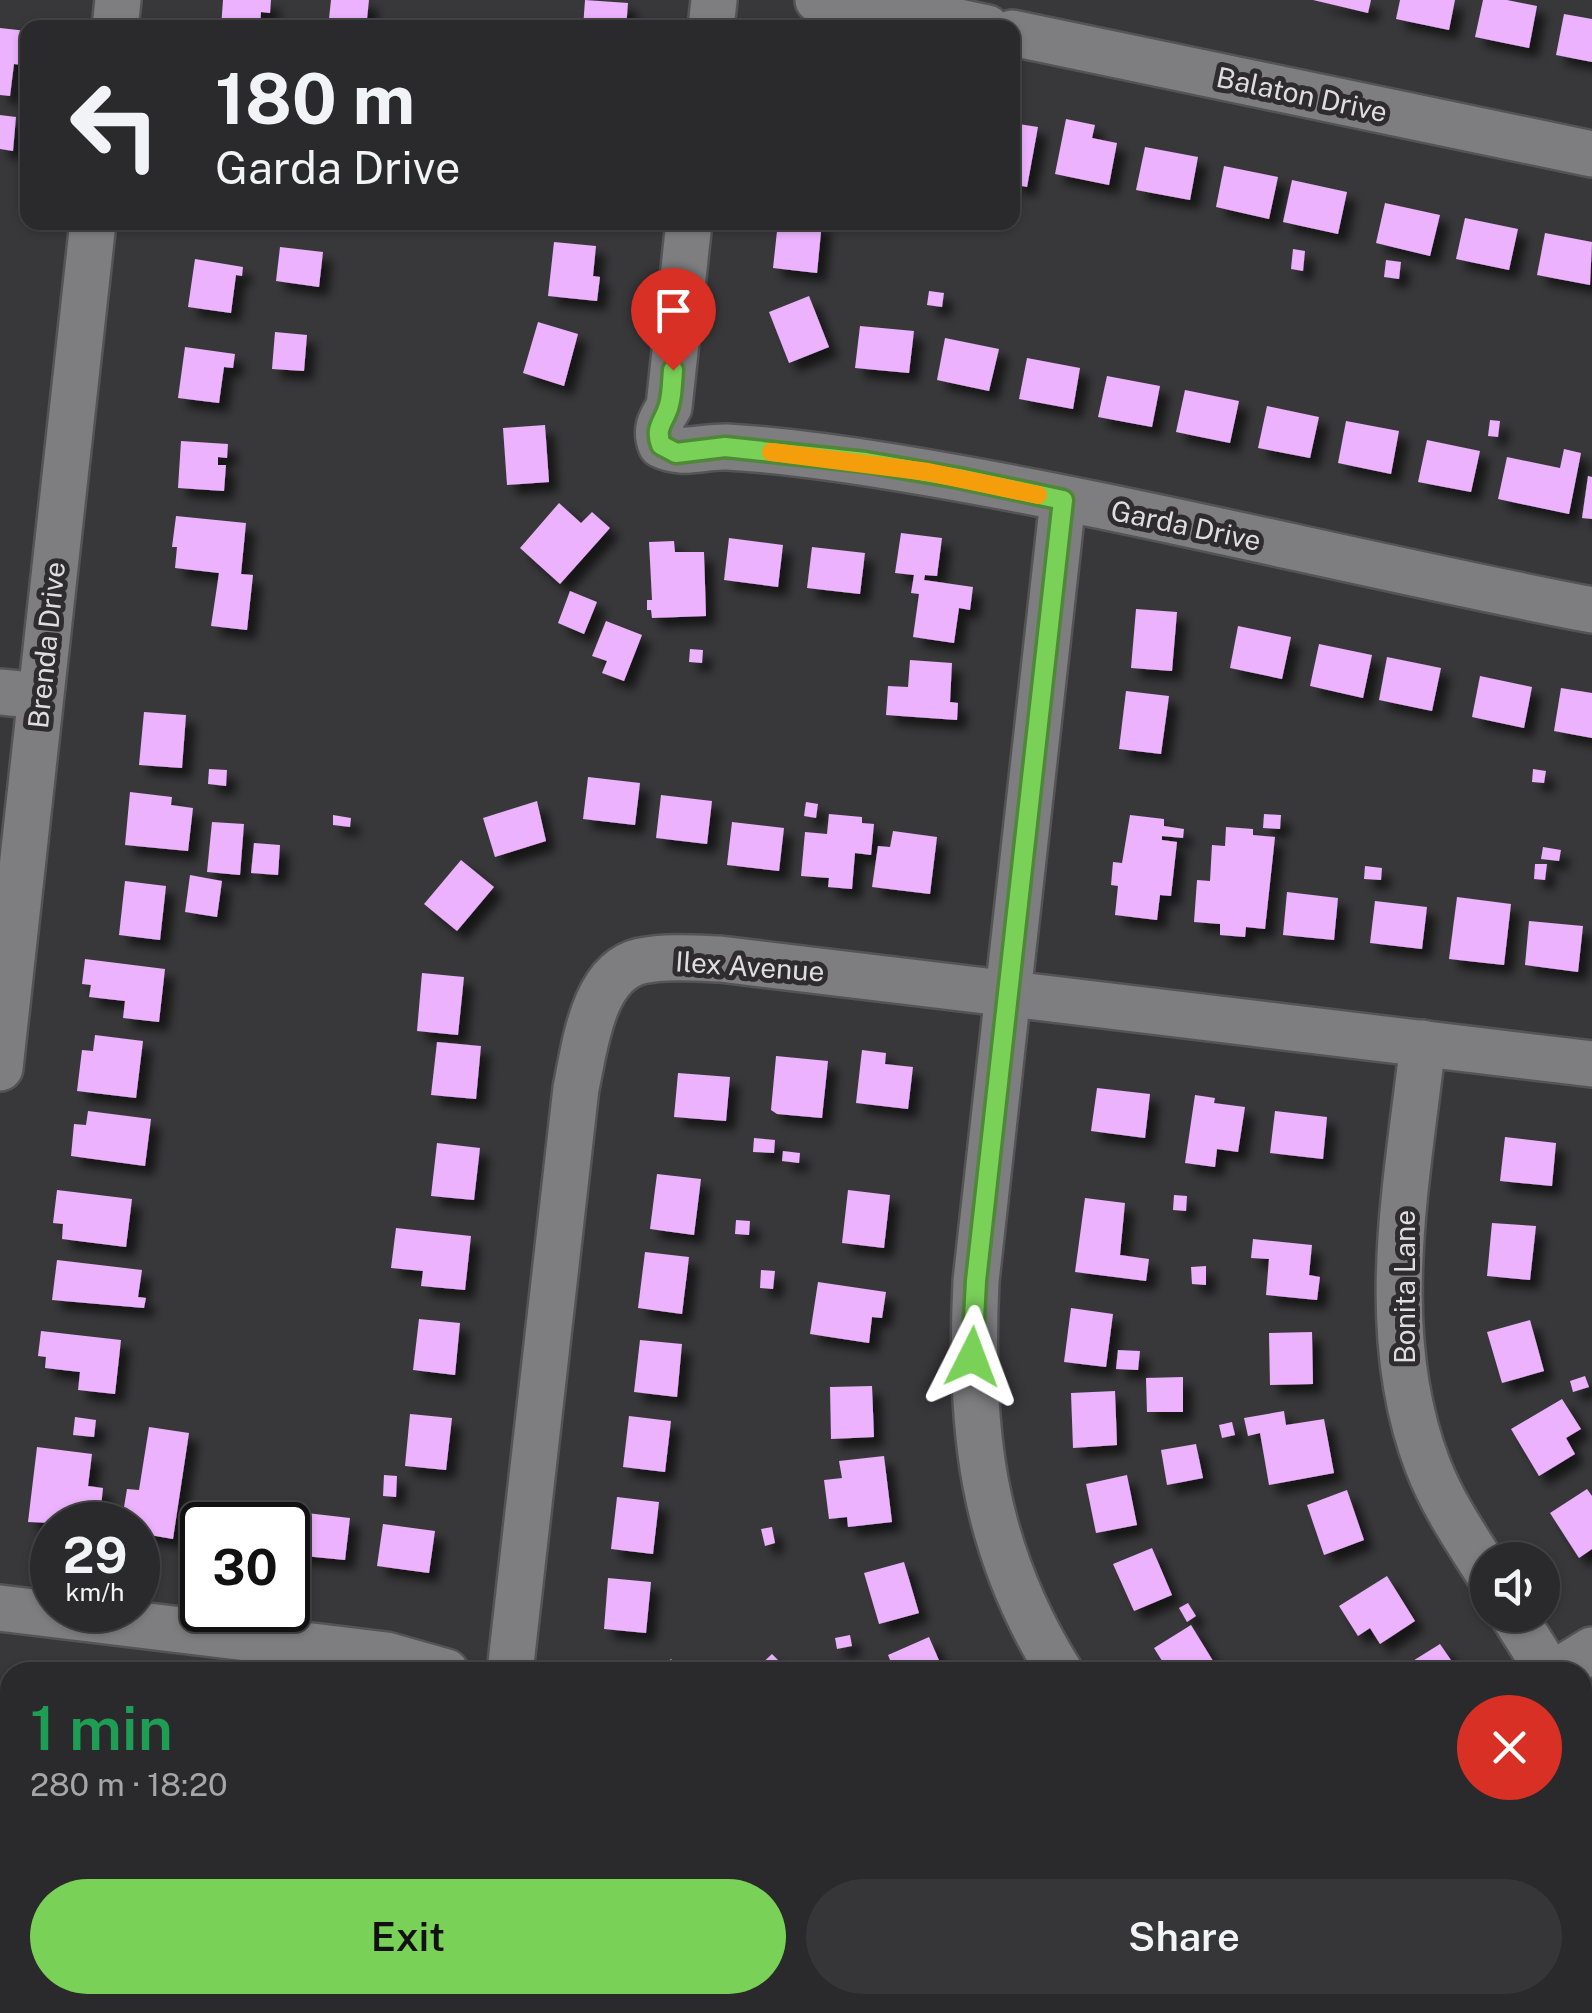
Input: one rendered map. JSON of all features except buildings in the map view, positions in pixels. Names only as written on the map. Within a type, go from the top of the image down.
[{"type":"street","points":[[818,0],[949,20]]},
{"type":"street","name":"Balaton Drive","points":[[1020,35],[1592,154]]},
{"type":"street","name":"Brenda Drive","points":[[0,1068],[20,694],[92,230]]},
{"type":"street","name":"Garda Drive","points":[[688,230],[669,408],[659,422],[657,436],[661,445],[676,453],[725,447],[866,462],[1592,610]]},
{"type":"street","points":[[1054,1662],[1028,1618],[993,1524],[980,1464],[972,1357],[976,1281],[1063,500]]},
{"type":"street","name":"Ilex Avenue","points":[[511,1662],[576,1088],[598,998],[628,966],[642,961],[720,959],[1592,1064]]},
{"type":"street","name":"Bonita Lane","points":[[1424,1043],[1401,1233],[1399,1324],[1404,1381],[1428,1466],[1446,1507],[1470,1545]]},
{"type":"street","points":[[0,1608],[408,1662]]},
{"type":"street","points":[[1526,1632],[1546,1662]]},
{"type":"slow traffic","points":[[771,452],[866,462],[1038,495]]},
{"type":"route","points":[[673,370],[669,408],[659,422],[657,436],[661,445],[676,453],[725,447],[866,462],[1063,500],[976,1281],[972,1357]]}]
